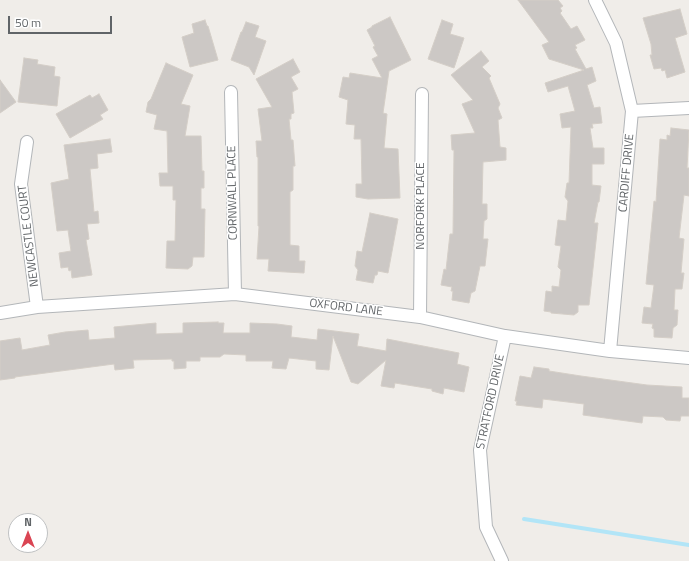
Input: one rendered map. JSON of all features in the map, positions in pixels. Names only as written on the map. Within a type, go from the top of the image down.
[{"type":"street","name":"CARDIFF DRIVE","points":[[595,0],[616,43],[632,111],[610,352]]},
{"type":"street","name":"CORNWALL PLACE","points":[[231,92],[235,294]]},
{"type":"street","name":"NORFORK PLACE","points":[[420,317],[422,94]]},
{"type":"street","points":[[632,111],[689,108]]},
{"type":"street","name":"NEWCASTLE COURT","points":[[27,142],[21,184],[37,307]]},
{"type":"street","name":"OXFORD LANE","points":[[0,313],[37,307],[235,294],[420,317],[505,336],[610,352],[689,358]]},
{"type":"street","name":"STRATFORD DRIVE","points":[[502,561],[486,527],[480,450],[505,336]]},
{"type":"building","points":[[518,0],[558,0],[563,6],[560,8],[562,11],[560,13],[571,29],[577,26],[585,40],[575,45],[577,48],[575,49],[586,69],[592,67],[596,81],[587,85],[594,108],[600,107],[602,123],[592,124],[593,128],[590,128],[593,148],[604,148],[604,164],[592,164],[592,185],[601,186],[594,223],[598,223],[589,305],[578,305],[578,312],[574,315],[544,311],[546,291],[552,292],[552,286],[559,287],[561,270],[558,267],[561,246],[555,245],[558,220],[566,221],[568,201],[565,197],[567,183],[569,183],[571,127],[562,128],[560,114],[575,111],[568,86],[548,92],[545,83],[584,70],[549,59],[542,45],[549,42]]},
{"type":"building","points":[[680,9],[687,34],[675,38],[685,72],[667,78],[665,70],[662,71],[661,68],[654,69],[650,55],[652,55],[651,44],[643,18]]},
{"type":"building","points":[[390,17],[411,60],[389,71],[383,113],[387,114],[384,148],[398,149],[400,198],[368,199],[356,197],[356,184],[362,184],[361,139],[354,139],[355,125],[346,124],[348,100],[339,97],[343,77],[349,78],[350,73],[382,78],[372,59],[378,56],[367,30]]},
{"type":"building","points":[[205,20],[218,60],[190,67],[182,37],[194,33],[192,24]]},
{"type":"building","points":[[442,20],[453,24],[450,34],[464,38],[454,68],[428,59]]},
{"type":"building","points":[[246,22],[259,26],[255,37],[266,41],[254,75],[249,67],[231,60]]},
{"type":"building","points":[[481,51],[489,61],[482,67],[491,76],[489,78],[500,104],[498,108],[502,118],[498,120],[500,147],[506,148],[506,160],[483,162],[482,204],[487,204],[487,219],[484,221],[483,239],[488,239],[485,266],[480,266],[475,291],[471,293],[469,303],[452,300],[452,287],[441,285],[444,269],[446,270],[450,234],[453,234],[454,150],[452,150],[451,135],[475,133],[462,104],[473,100],[451,75]]},
{"type":"building","points":[[24,58],[38,60],[37,64],[55,67],[54,76],[60,77],[57,106],[18,102]]},
{"type":"building","points":[[293,59],[300,72],[291,77],[298,89],[292,92],[294,113],[291,114],[291,119],[289,119],[291,140],[293,140],[295,166],[293,166],[293,190],[290,192],[290,245],[299,246],[299,261],[305,261],[304,273],[268,271],[269,259],[257,259],[259,226],[258,157],[256,141],[262,141],[258,109],[272,107],[256,79]]},
{"type":"building","points":[[166,63],[193,75],[181,104],[190,106],[185,136],[201,136],[204,188],[201,188],[201,209],[205,209],[204,257],[193,257],[192,266],[188,269],[166,268],[167,241],[175,241],[176,200],[173,200],[173,186],[160,186],[159,173],[168,173],[167,131],[154,129],[157,115],[146,112],[148,102],[151,99]]},
{"type":"building","points":[[0,80],[16,102],[0,113]]},
{"type":"building","points":[[99,94],[108,110],[100,115],[103,119],[70,138],[56,114],[90,95],[92,98]]},
{"type":"building","points":[[671,128],[689,130],[687,168],[689,168],[689,196],[684,195],[679,238],[684,239],[681,273],[684,273],[682,289],[675,289],[674,310],[678,310],[677,325],[673,328],[672,338],[654,337],[654,329],[652,328],[653,324],[642,323],[644,307],[651,308],[654,285],[646,284],[654,201],[656,202],[660,139],[667,140],[667,135],[670,136]]},
{"type":"building","points":[[110,139],[112,152],[97,154],[98,168],[90,169],[94,212],[98,211],[99,223],[87,224],[89,239],[86,240],[92,275],[72,278],[71,270],[69,271],[68,267],[61,268],[59,253],[71,251],[68,230],[57,231],[51,183],[69,179],[64,145]]},
{"type":"building","points":[[370,213],[398,219],[388,273],[378,271],[377,275],[375,275],[373,283],[356,280],[358,270],[355,266],[357,251],[362,252]]},
{"type":"building","points":[[156,323],[156,334],[183,333],[183,323],[224,323],[223,333],[250,333],[250,323],[277,324],[292,326],[291,337],[317,340],[318,329],[359,334],[357,346],[386,351],[387,339],[459,353],[457,364],[469,367],[464,392],[444,388],[443,394],[432,391],[432,389],[395,383],[394,388],[381,386],[386,360],[358,384],[351,382],[333,336],[329,370],[316,369],[316,361],[289,358],[286,369],[272,368],[273,361],[246,361],[246,355],[224,354],[220,357],[200,357],[200,361],[186,361],[186,368],[174,369],[174,361],[172,361],[172,359],[133,360],[134,368],[115,370],[114,364],[0,380],[0,341],[20,338],[22,350],[50,345],[48,335],[65,332],[88,330],[89,340],[115,338],[114,327]]},
{"type":"building","points":[[534,367],[549,369],[549,371],[647,385],[682,387],[682,398],[689,398],[689,416],[681,416],[680,421],[666,420],[663,417],[643,416],[642,423],[583,415],[584,404],[543,399],[542,408],[516,405],[517,401],[515,401],[520,376],[531,378]]},
{"type":"waterway","points":[[524,519],[689,545]]}]
